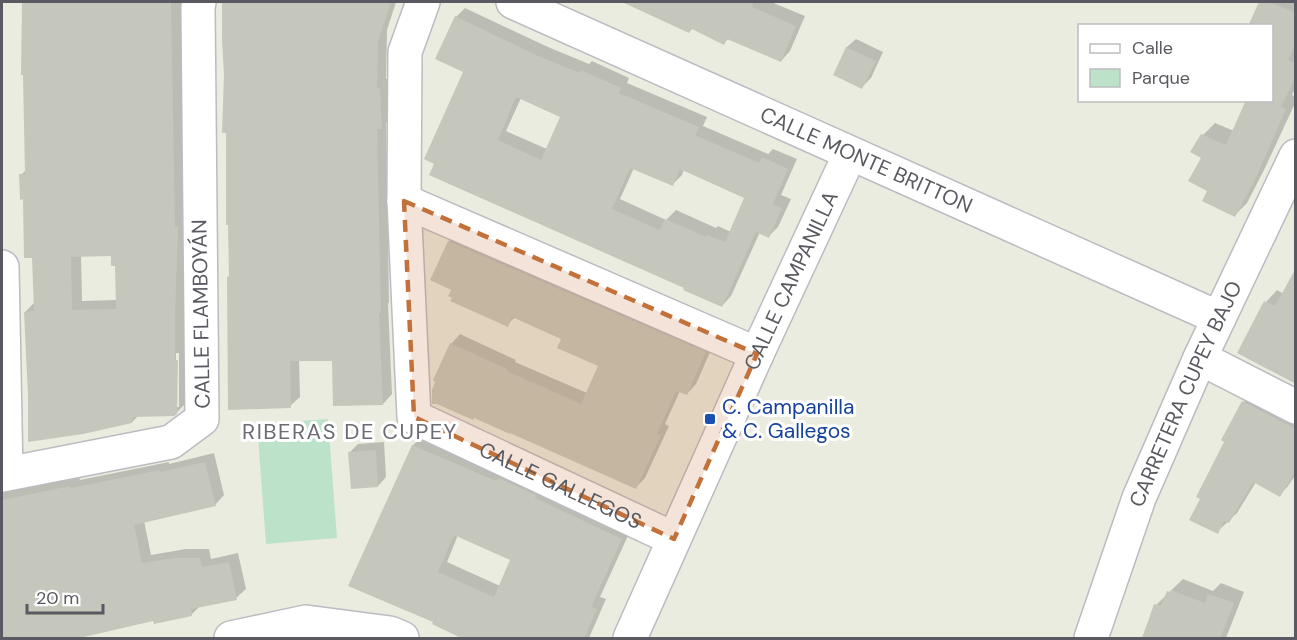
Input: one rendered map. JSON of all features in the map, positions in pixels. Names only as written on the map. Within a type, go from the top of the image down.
[{"type":"street","name":"CALLE FLAMBOYÁN","points":[[4,475],[171,442],[202,419],[198,19],[200,2]]},
{"type":"street","name":"CALLE GALLEGOS","points":[[423,2],[405,52],[404,201],[414,417],[674,539]]},
{"type":"street","name":"CALLE MONTE BRITTON","points":[[513,2],[1219,318]]},
{"type":"street","name":"CALLE CAMPANILLA","points":[[630,639],[849,154]]},
{"type":"street","name":"CARRETERA CUPEY BAJO","points":[[1091,639],[1139,498],[1200,358],[1296,156]]},
{"type":"street","points":[[404,201],[757,354]]},
{"type":"street","points":[[2,267],[4,475]]},
{"type":"street","points":[[1200,358],[1296,407]]},
{"type":"street","points":[[231,639],[306,622],[394,637]]},
{"type":"highlighted area","points":[[404,201],[757,354],[674,539],[414,417]]},
{"type":"green space","points":[[328,419],[337,538],[266,544],[257,424]]},
{"type":"building","points":[[22,2],[171,2],[175,227],[178,227],[175,313],[175,360],[178,360],[177,414],[174,416],[133,417],[132,423],[83,434],[28,442],[24,312],[34,311],[32,258],[24,258],[23,199],[20,200],[19,174],[25,174],[23,75],[21,75]],"holes":[[[111,256],[111,266],[115,266],[116,309],[72,310],[71,257]]]},
{"type":"building","points":[[222,2],[391,2],[378,41],[377,88],[380,88],[382,129],[377,129],[381,313],[379,313],[383,405],[333,406],[332,361],[290,361],[291,408],[228,410],[227,277],[229,277],[228,225],[226,225],[226,133],[222,133],[224,75]]},
{"type":"building","points":[[622,2],[754,2],[752,7],[796,26],[781,62],[727,39],[724,45],[692,29],[689,33]]},
{"type":"building","points":[[1259,2],[1270,2],[1296,13],[1296,43],[1288,60],[1296,64],[1296,76],[1281,107],[1286,109],[1254,182],[1235,217],[1202,201],[1207,191],[1188,181],[1201,158],[1190,152],[1201,134],[1226,145],[1245,102],[1273,102],[1273,24],[1249,24]]},
{"type":"building","points":[[455,16],[538,56],[580,73],[581,70],[621,88],[619,93],[699,127],[695,135],[759,163],[762,157],[788,169],[773,204],[782,208],[769,238],[756,232],[722,307],[429,175],[434,164],[424,159],[463,72],[435,59]],"holes":[[[516,97],[560,117],[541,160],[498,140]],[[630,168],[673,186],[680,169],[744,198],[725,242],[707,235],[706,237],[665,219],[660,230],[612,209]]]},
{"type":"building","points":[[846,47],[876,61],[862,89],[833,75]]},
{"type":"building","points":[[448,241],[706,352],[687,395],[676,391],[657,434],[661,435],[636,489],[474,418],[473,420],[437,404],[432,404],[432,390],[435,382],[433,380],[450,343],[581,404],[598,366],[557,348],[561,339],[512,317],[508,327],[450,301],[452,298],[448,296],[451,290],[430,280]]},
{"type":"building","points":[[1296,268],[1296,384],[1237,353],[1264,301],[1275,306]]},
{"type":"building","points":[[1242,401],[1296,429],[1296,470],[1280,497],[1253,482],[1229,523],[1224,521],[1218,534],[1189,520],[1200,499],[1196,497],[1224,442],[1221,440]]},
{"type":"building","points":[[412,445],[496,481],[498,478],[536,495],[535,498],[622,539],[591,607],[597,609],[584,639],[463,639],[432,624],[433,622],[348,586]],"holes":[[[454,535],[510,560],[494,597],[438,572]]]},
{"type":"building","points":[[376,450],[378,487],[351,489],[348,452]]},
{"type":"building","points":[[205,462],[216,506],[134,525],[142,563],[175,558],[200,558],[202,567],[229,562],[237,600],[191,609],[192,616],[154,624],[153,621],[75,639],[2,639],[2,500]]},
{"type":"building","points":[[1171,590],[1205,603],[1208,594],[1234,603],[1220,639],[1142,639],[1154,604],[1161,606],[1167,591]]},
{"type":"place","name":"C. Campanilla & C. Gallegos","points":[[710,419]]},
{"type":"district","name":"RIBERAS DE CUPEY","points":[[350,431]]}]
